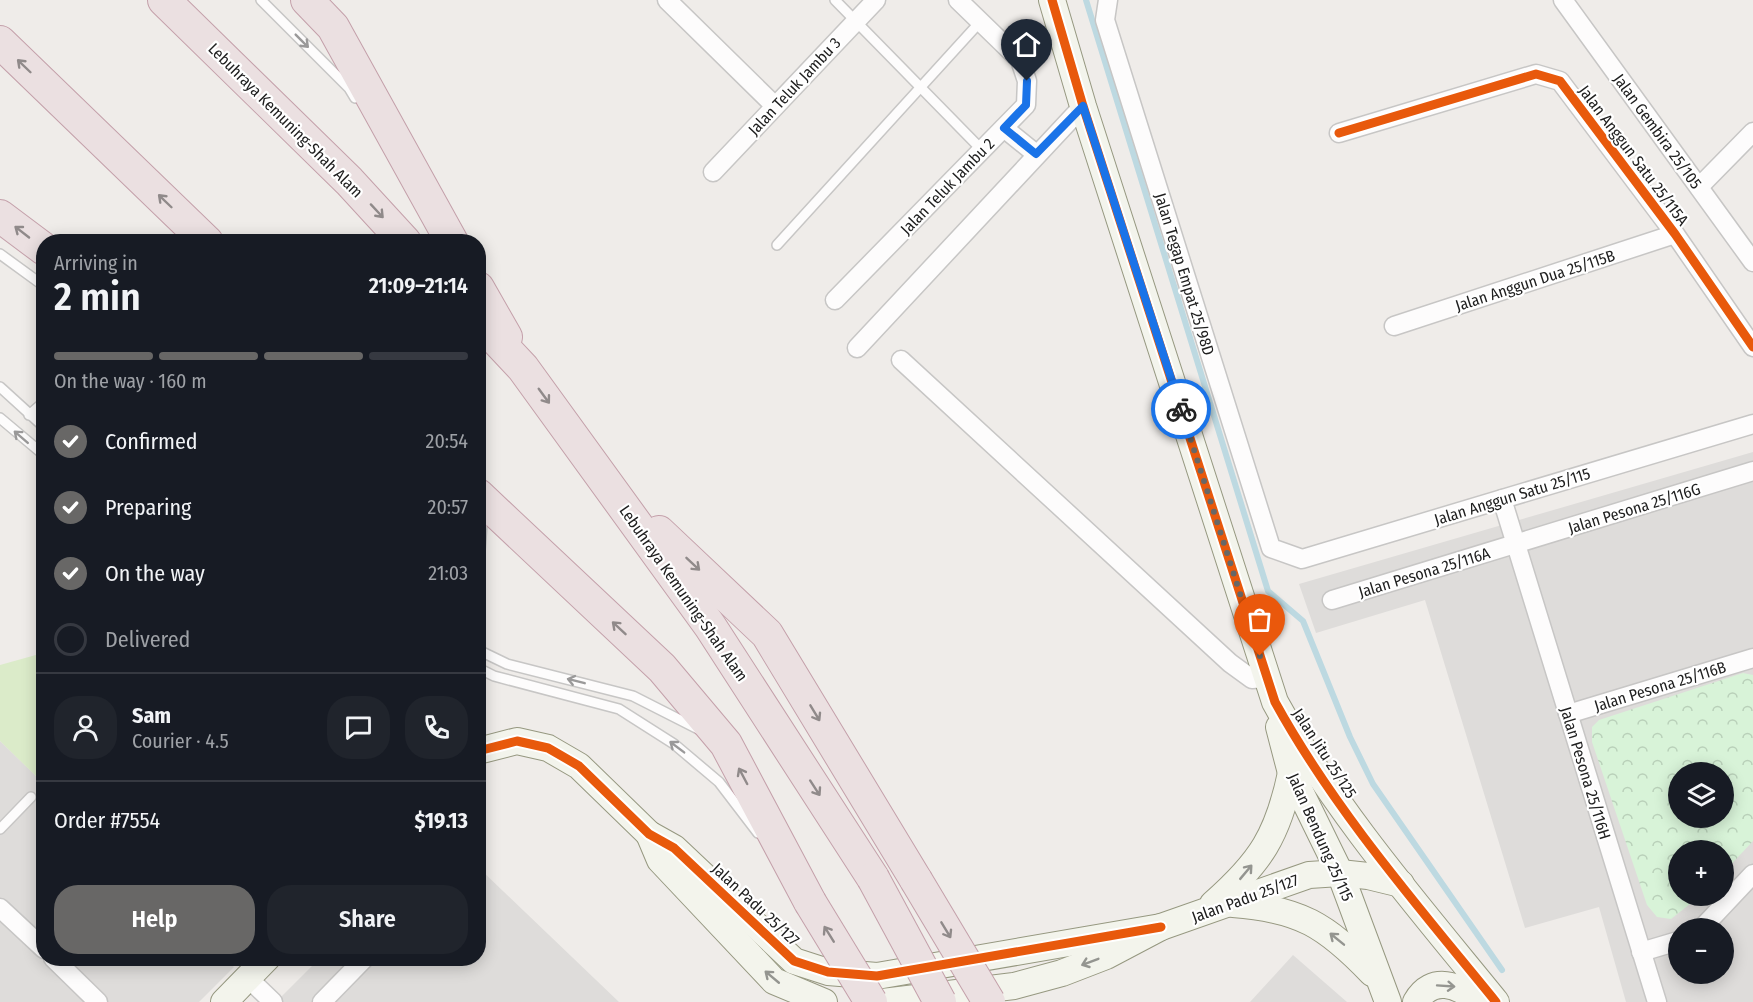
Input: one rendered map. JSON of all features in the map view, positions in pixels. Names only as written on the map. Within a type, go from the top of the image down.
[{"type":"highway","name":"Lebuhraya Kemuning-Shah Alam","points":[[164,0],[349,181],[398,234]]},
{"type":"highway","points":[[307,0],[333,27],[448,234]]},
{"type":"highway","points":[[0,42],[199,234]]},
{"type":"highway","points":[[0,216],[36,243]]},
{"type":"highway","points":[[486,302],[523,368]]},
{"type":"highway","name":"Lebuhraya Kemuning-Shah Alam","points":[[486,329],[523,368],[710,626],[873,878],[940,1002]]},
{"type":"highway","points":[[604,480],[767,634],[988,1002]]},
{"type":"highway","points":[[486,503],[662,668],[726,744],[810,903],[871,1002]]},
{"type":"street","points":[[667,0],[775,106]]},
{"type":"street","name":"Jalan Teluk Jambu 3","points":[[713,172],[876,0]]},
{"type":"street","points":[[958,0],[980,22]]},
{"type":"street","name":"Jalan Jitu 25/125","points":[[1052,0],[1083,106],[1275,702],[1307,758],[1401,884],[1496,1002]]},
{"type":"street","name":"Jalan Tegap Empat 25/98D","points":[[1108,0],[1105,20],[1271,548]]},
{"type":"street","name":"Jalan Gembira 25/105","points":[[1563,0],[1753,262]]},
{"type":"street","name":"Jalan Teluk Jambu 2","points":[[835,300],[1026,105],[1027,81],[1020,60],[980,22]]},
{"type":"street","name":"Jalan Anggun Satu 25/115A","points":[[1339,133],[1536,74],[1560,81],[1675,234],[1753,347]]},
{"type":"street","points":[[857,348],[1083,106]]},
{"type":"street","points":[[1004,128],[1036,154]]},
{"type":"street","points":[[1699,187],[1753,132]]},
{"type":"street","name":"Jalan Anggun Dua 25/115B","points":[[1394,326],[1675,234]]},
{"type":"street","points":[[901,360],[1230,663],[1252,680],[1267,678]]},
{"type":"street","name":"Jalan Anggun Satu 25/115","points":[[1271,548],[1302,559],[1753,424]]},
{"type":"street","name":"Jalan Pesona 25/116G","points":[[1516,544],[1753,471]]},
{"type":"street","name":"Jalan Pesona 25/116H","points":[[1502,499],[1657,1002]]},
{"type":"street","name":"Jalan Pesona 25/116A","points":[[1332,600],[1516,544]]},
{"type":"street","name":"Jalan Pesona 25/116B","points":[[1568,714],[1753,658]]},
{"type":"street","name":"Jalan Bendung 25/115","points":[[1275,702],[1291,773],[1340,873],[1384,991]]},
{"type":"street","name":"Jalan Padu 25/127","points":[[486,749],[517,741],[548,748],[579,766],[649,834],[674,848],[794,961],[828,972],[877,976],[1161,927]]},
{"type":"street","points":[[1215,908],[1274,835],[1291,773]]},
{"type":"street","name":"Jalan Padu 25/127","points":[[649,834],[660,860],[774,981],[824,1002]]},
{"type":"street","name":"Jalan Padu 25/127","points":[[883,1002],[1014,986],[1062,973],[1106,956],[1161,927],[1309,875],[1340,873],[1401,884]]},
{"type":"street","points":[[1711,918],[1753,874]]},
{"type":"street","points":[[1215,908],[1257,906],[1306,918],[1347,947],[1384,991]]},
{"type":"street","points":[[0,908],[36,942]]},
{"type":"street","points":[[1641,952],[1668,944]]},
{"type":"street","points":[[61,966],[98,1002]]},
{"type":"street","points":[[224,1002],[259,966]]},
{"type":"street","points":[[322,1002],[357,966]]},
{"type":"street","points":[[248,978],[273,1002]]},
{"type":"street","points":[[1416,1002],[1422,993],[1432,986],[1444,983],[1458,987],[1479,1002]]},
{"type":"lane","points":[[261,0],[349,88],[361,109]]},
{"type":"lane","points":[[835,0],[982,150]]},
{"type":"lane","points":[[777,245],[980,22]]},
{"type":"lane","points":[[0,254],[36,280]]},
{"type":"lane","points":[[0,387],[36,421]]},
{"type":"lane","points":[[29,416],[36,409]]},
{"type":"lane","points":[[0,418],[36,448]]},
{"type":"lane","points":[[486,654],[507,664],[633,696],[726,744]]},
{"type":"lane","points":[[486,672],[619,709],[674,744],[719,782],[761,838]]},
{"type":"lane","points":[[0,829],[31,797]]},
{"type":"lane","points":[[768,847],[810,903]]},
{"type":"shaded area","points":[[1753,452],[1753,1002],[1626,1002],[1599,907],[1525,928],[1425,600],[1316,633],[1299,584]]},
{"type":"shaded area","points":[[0,741],[36,776],[36,966],[234,967],[199,1002],[0,1002]]},
{"type":"shaded area","points":[[486,875],[619,1002],[276,1002],[312,966],[486,966]]},
{"type":"shaded area","points":[[1293,955],[1347,1002],[1250,1002]]},
{"type":"green space","points":[[36,655],[36,776],[0,741],[0,665]]},
{"type":"green space","points":[[1743,673],[1753,675],[1753,841],[1734,861],[1734,840],[1668,840],[1668,906],[1687,906],[1672,918],[1657,917],[1647,905],[1592,742],[1592,727],[1599,720]]},
{"type":"waterway","points":[[1086,0],[1268,591],[1303,621],[1350,737],[1373,784],[1502,970]]},
{"type":"cycle path","points":[[1052,0],[1083,106],[1275,702],[1351,820],[1496,1002]]},
{"type":"cycle path","points":[[1339,133],[1536,74],[1560,81],[1675,234],[1753,347]]},
{"type":"cycle path","points":[[486,749],[517,741],[548,748],[579,766],[649,834],[674,848],[794,961],[828,972],[877,976],[1161,927]]},
{"type":"way so far","points":[[1181,409],[1260,656]]},
{"type":"route","points":[[1027,81],[1026,105],[1004,128],[1036,154],[1083,106],[1181,409]]}]
